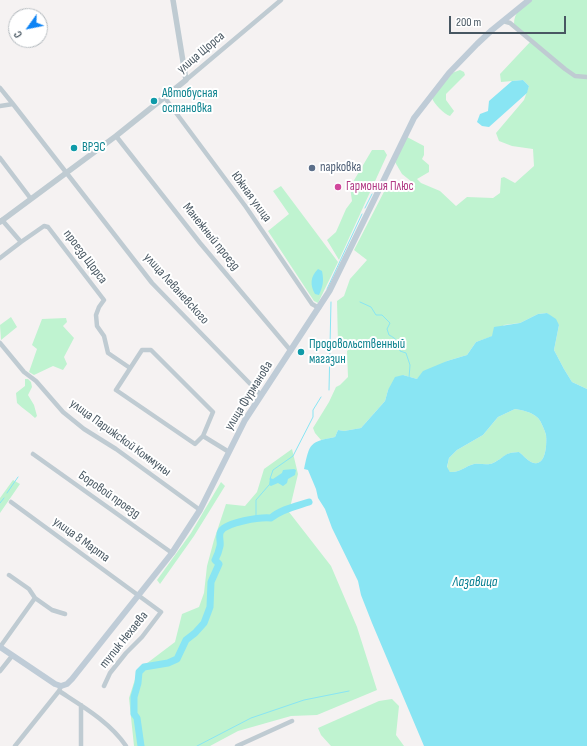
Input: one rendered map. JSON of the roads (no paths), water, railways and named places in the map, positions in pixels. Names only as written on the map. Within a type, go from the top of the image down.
[{"type":"main road","name":"улица Фурманова","points":[[60,688],[72,679],[139,595],[172,553],[200,510],[245,420],[330,290],[414,118],[449,74],[477,44],[529,0]]},
{"type":"main road","points":[[0,647],[60,688]]},
{"type":"street","points":[[173,0],[186,80]]},
{"type":"street","name":"улица Щорса","points":[[1,221],[67,174],[165,98],[281,0]]},
{"type":"street","points":[[503,21],[510,23],[575,76],[587,78]]},
{"type":"street","name":"улица Леваневского","points":[[0,88],[152,283],[261,395]]},
{"type":"street","name":"Южная улица","points":[[165,98],[246,207],[312,304],[319,308]]},
{"type":"street","points":[[0,106],[13,104]]},
{"type":"street","name":"Манежный проезд","points":[[116,136],[200,243],[291,351]]},
{"type":"street","points":[[0,158],[31,199]]},
{"type":"street","points":[[1,221],[20,242]]},
{"type":"street","name":"проезд Щорса","points":[[0,258],[44,226],[48,227],[104,300],[96,315],[97,326],[104,336],[108,353],[130,368]]},
{"type":"street","name":"улица Парижской Коммуны","points":[[0,343],[24,372],[36,381],[63,412],[84,429],[116,449],[200,510]]},
{"type":"street","points":[[142,350],[151,350],[213,412],[203,436],[195,444],[116,390],[130,368],[142,350]]},
{"type":"street","points":[[203,436],[229,452]]},
{"type":"street","name":"Боровой проезд","points":[[33,454],[172,553]]},
{"type":"street","name":"улица 8 Марта","points":[[11,502],[139,595]]},
{"type":"street","points":[[9,575],[29,589],[34,598],[52,610],[65,614]]},
{"type":"street","name":"тупик Нехаева","points":[[104,686],[114,668],[142,637],[161,612],[139,595]]},
{"type":"street","points":[[0,647],[34,598]]},
{"type":"street","points":[[0,671],[12,656]]},
{"type":"street","points":[[60,688],[114,733],[126,746]]},
{"type":"street","name":"улица Фурманова","points":[[14,746],[60,688]]},
{"type":"street","points":[[80,746],[81,705]]},
{"type":"street","points":[[237,746],[292,721]]},
{"type":"water","points":[[523,80],[529,86],[527,93],[489,127],[482,126],[477,122],[480,114],[488,111],[489,101],[512,81]]},
{"type":"water","points":[[318,269],[322,271],[323,278],[319,295],[315,294],[312,287],[313,275]]},
{"type":"water","name":"Лазавица","points":[[547,313],[556,319],[559,325],[554,350],[572,382],[587,389],[587,746],[424,746],[372,623],[361,595],[358,581],[332,528],[325,509],[318,498],[308,470],[304,469],[310,449],[315,442],[335,437],[338,430],[344,431],[361,428],[385,401],[388,390],[395,377],[403,375],[417,379],[423,371],[467,355],[476,342],[492,336],[494,327],[520,323],[538,314]],"holes":[[[515,409],[536,416],[544,429],[546,435],[546,449],[543,459],[540,462],[531,462],[519,452],[507,454],[491,464],[474,464],[457,471],[450,472],[447,467],[449,458],[457,450],[483,435],[498,417]]]},
{"type":"water","points":[[283,470],[296,470],[295,475],[288,479],[287,483],[283,486],[278,483],[271,486],[269,485],[270,478],[273,479],[282,473]]},
{"type":"waterway","points":[[365,208],[372,194]]},
{"type":"waterway","points":[[327,289],[362,214]]},
{"type":"waterway","points":[[329,390],[331,302]]},
{"type":"waterway","points":[[360,302],[371,307],[376,315],[382,315],[390,323],[387,329],[389,335],[397,341],[400,351],[406,353],[410,365],[409,378]]},
{"type":"waterway","points":[[270,479],[273,470],[293,456],[313,417],[313,410],[321,397]]},
{"type":"waterway","points":[[7,493],[18,477]]},
{"type":"waterway","points":[[256,519],[256,500],[269,485]]},
{"type":"waterway","points":[[0,503],[4,498]]},
{"type":"waterway","name":"Лазавица","points":[[141,746],[137,718],[134,714],[134,697],[139,672],[144,667],[168,663],[177,659],[186,640],[204,623],[210,607],[211,582],[219,564],[215,560],[220,546],[221,531],[230,525],[252,519],[271,518],[284,510],[309,502]]},
{"type":"waterway","points":[[197,746],[251,718],[304,700],[349,691]]},
{"type":"place","name":"Автобусная остановка","points":[[154,101]]},
{"type":"place","name":"ВРЭС","points":[[74,148]]},
{"type":"place","name":"парковка","points":[[312,168]]},
{"type":"place","name":"Гармония Плюс","points":[[338,187]]},
{"type":"place","name":"Продовольственный магазин","points":[[301,352]]}]
